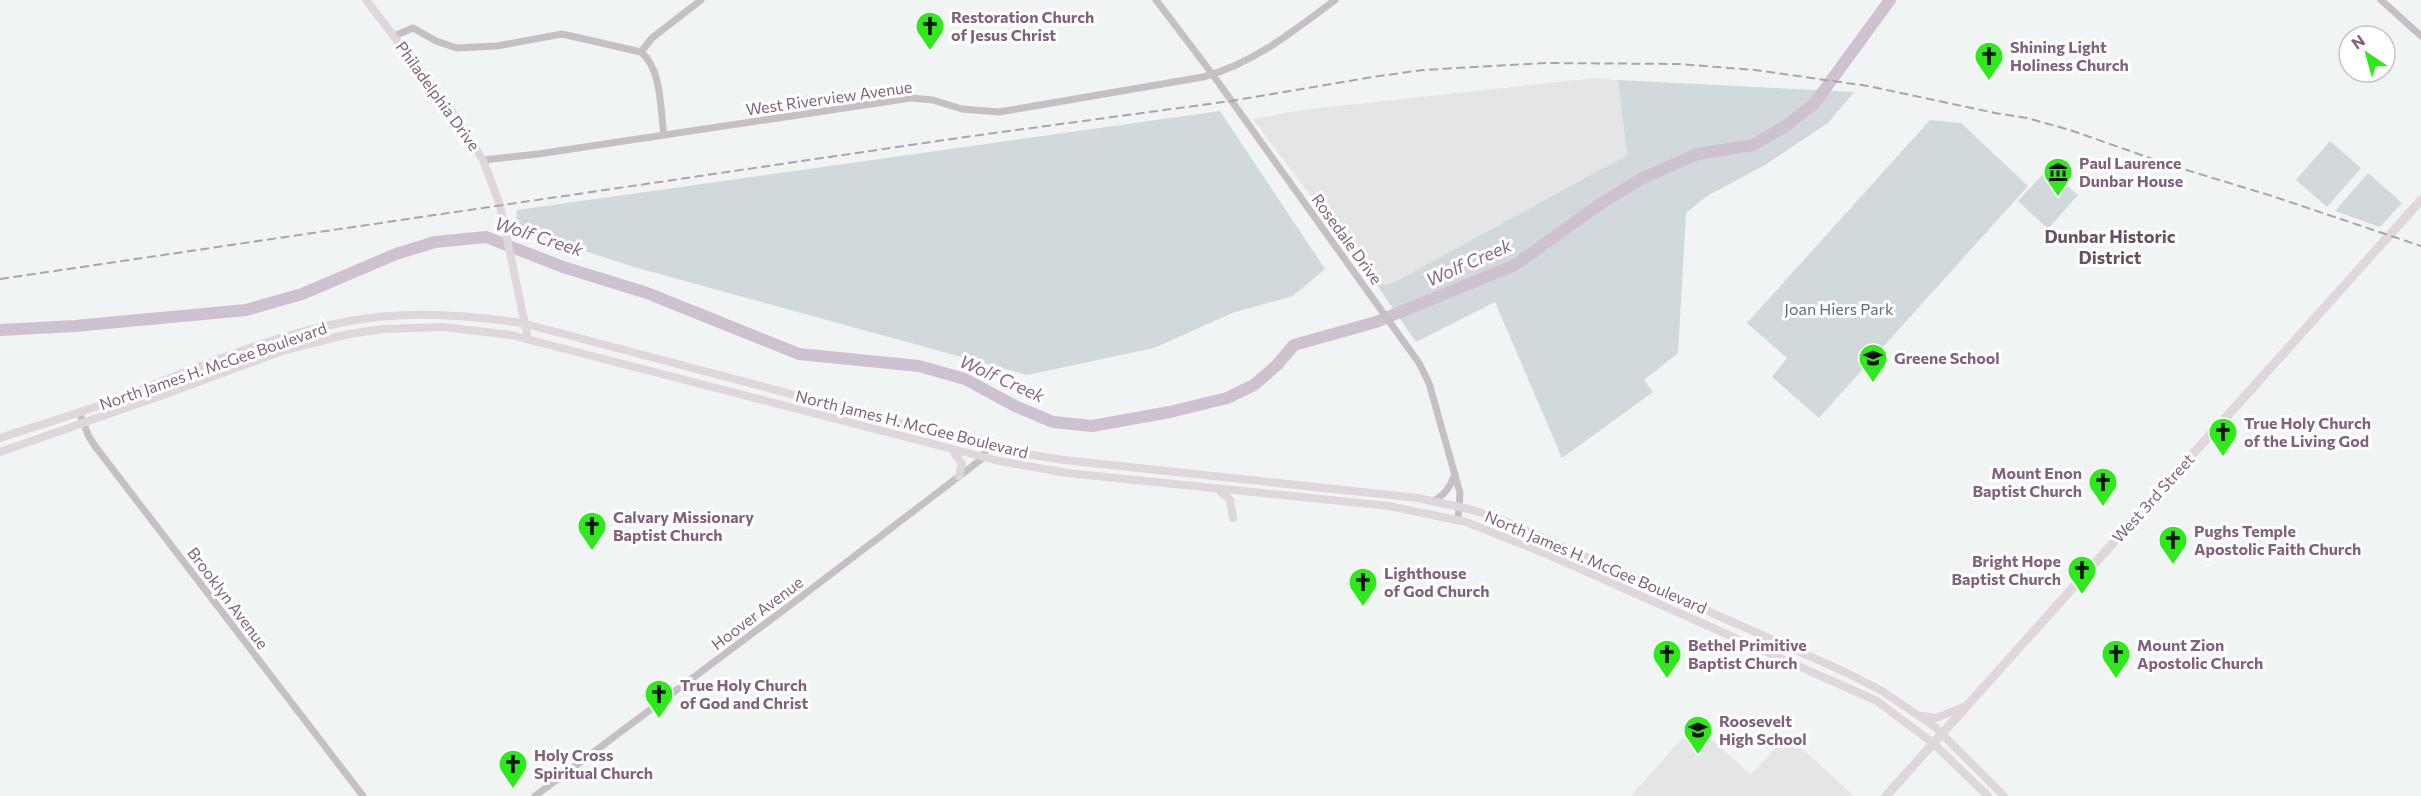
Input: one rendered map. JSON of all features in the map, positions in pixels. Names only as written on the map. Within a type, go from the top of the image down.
[{"type":"main road","name":"Philadelphia Drive","points":[[366,0],[457,118],[483,160],[500,206],[528,339]]},
{"type":"main road","name":"West 3rd Street","points":[[1886,796],[2421,200]]},
{"type":"main road","name":"North James H. McGee Boulevard","points":[[0,438],[79,412],[274,341],[346,321],[435,315],[465,316],[526,324],[1006,451],[1064,460],[1433,501],[1505,520],[1882,691],[1942,733],[2004,796]]},
{"type":"main road","name":"North James H. McGee Boulevard","points":[[0,452],[285,350],[356,332],[443,327],[528,339],[983,458],[1067,473],[1389,506],[1458,519],[1529,547],[1877,701],[1934,743],[1988,796]]},
{"type":"main road","points":[[953,451],[960,457],[962,464],[958,477]]},
{"type":"main road","points":[[1217,489],[1230,500],[1233,518]]},
{"type":"main road","points":[[1919,715],[1935,718],[1949,715],[1967,706]]},
{"type":"street","points":[[640,52],[652,38],[701,0]]},
{"type":"street","name":"Rosedale Drive","points":[[1156,0],[1407,345],[1429,383],[1460,493],[1458,519]]},
{"type":"street","name":"West Riverview Avenue","points":[[483,160],[911,98],[933,100],[962,109],[999,112],[1212,75],[1275,45],[1335,0]]},
{"type":"street","points":[[2381,0],[2421,36]]},
{"type":"street","points":[[394,36],[413,28],[447,46],[469,49],[562,34],[640,52],[648,57],[654,68],[664,135]]},
{"type":"street","name":"Brooklyn Avenue","points":[[79,412],[95,446],[363,796]]},
{"type":"street","points":[[983,458],[987,445]]},
{"type":"street","name":"Hoover Avenue","points":[[535,796],[983,458]]},
{"type":"street","points":[[1433,501],[1442,496],[1451,485],[1455,474]]},
{"type":"shaded area","points":[[1594,78],[1618,80],[1627,155],[1391,284],[1377,285],[1253,119],[1302,110]]},
{"type":"shaded area","name":"Roosevelt High School","points":[[1695,724],[1751,775],[1787,735],[1854,796],[1631,796]]},
{"type":"green space","points":[[1618,80],[1854,92],[1828,123],[1765,165],[1707,196],[1686,213],[1678,353],[1644,380],[1653,392],[1562,458],[1495,302],[1416,342],[1377,285],[1391,284],[1627,155]]},
{"type":"green space","points":[[1220,111],[1325,269],[1293,296],[1232,313],[1154,348],[1027,375],[634,267],[515,228],[517,210]]},
{"type":"green space","name":"Joan Hiers Park","points":[[1930,120],[1961,123],[2028,186],[1819,418],[1772,377],[1787,358],[1747,323]]},
{"type":"green space","points":[[2330,141],[2361,168],[2327,207],[2296,180]]},
{"type":"green space","points":[[2048,169],[2078,195],[2048,229],[2018,201]]},
{"type":"green space","points":[[2368,173],[2402,203],[2380,227],[2335,211]]},
{"type":"waterway","name":"Wolf Creek","points":[[0,330],[75,326],[246,310],[302,294],[396,254],[435,242],[486,237],[563,267],[647,293],[799,354],[919,366],[965,379],[1015,406],[1053,422],[1092,426],[1170,412],[1227,398],[1254,385],[1276,366],[1294,345],[1376,322],[1515,265],[1600,204],[1641,179],[1697,154],[1753,145],[1784,127],[1814,104],[1890,0]]},
{"type":"railway","points":[[0,279],[965,137],[1231,101],[1372,77],[1423,70],[1545,63],[1679,64],[1755,70],[1868,86],[2027,118],[2070,130],[2170,165],[2272,196],[2421,246]]},
{"type":"place","name":"Restoration Church of Jesus Christ","points":[[930,52]]},
{"type":"place","name":"Shining Light Holiness Church","points":[[1989,82]]},
{"type":"place","name":"Paul Laurence Dunbar House","points":[[2058,198]]},
{"type":"place","name":"Greene School","points":[[1873,384]]},
{"type":"place","name":"True Holy Church of the Living God","points":[[2223,458]]},
{"type":"place","name":"Mount Enon Baptist Church","points":[[2103,508]]},
{"type":"place","name":"Calvary Missionary Baptist Church","points":[[592,552]]},
{"type":"place","name":"Pughs Temple Apostolic Faith Church","points":[[2173,566]]},
{"type":"place","name":"Bright Hope Baptist Church","points":[[2082,596]]},
{"type":"place","name":"Lighthouse of God Church","points":[[1363,608]]},
{"type":"place","name":"Bethel Primitive Baptist Church","points":[[1667,680]]},
{"type":"place","name":"Mount Zion Apostolic Church","points":[[2116,680]]},
{"type":"place","name":"True Holy Church of God and Christ","points":[[659,720]]},
{"type":"place","name":"Roosevelt High School","points":[[1698,756]]},
{"type":"place","name":"Holy Cross Spiritual Church","points":[[513,790]]},
{"type":"district","name":"Dunbar Historic District","points":[[2110,247]]}]
